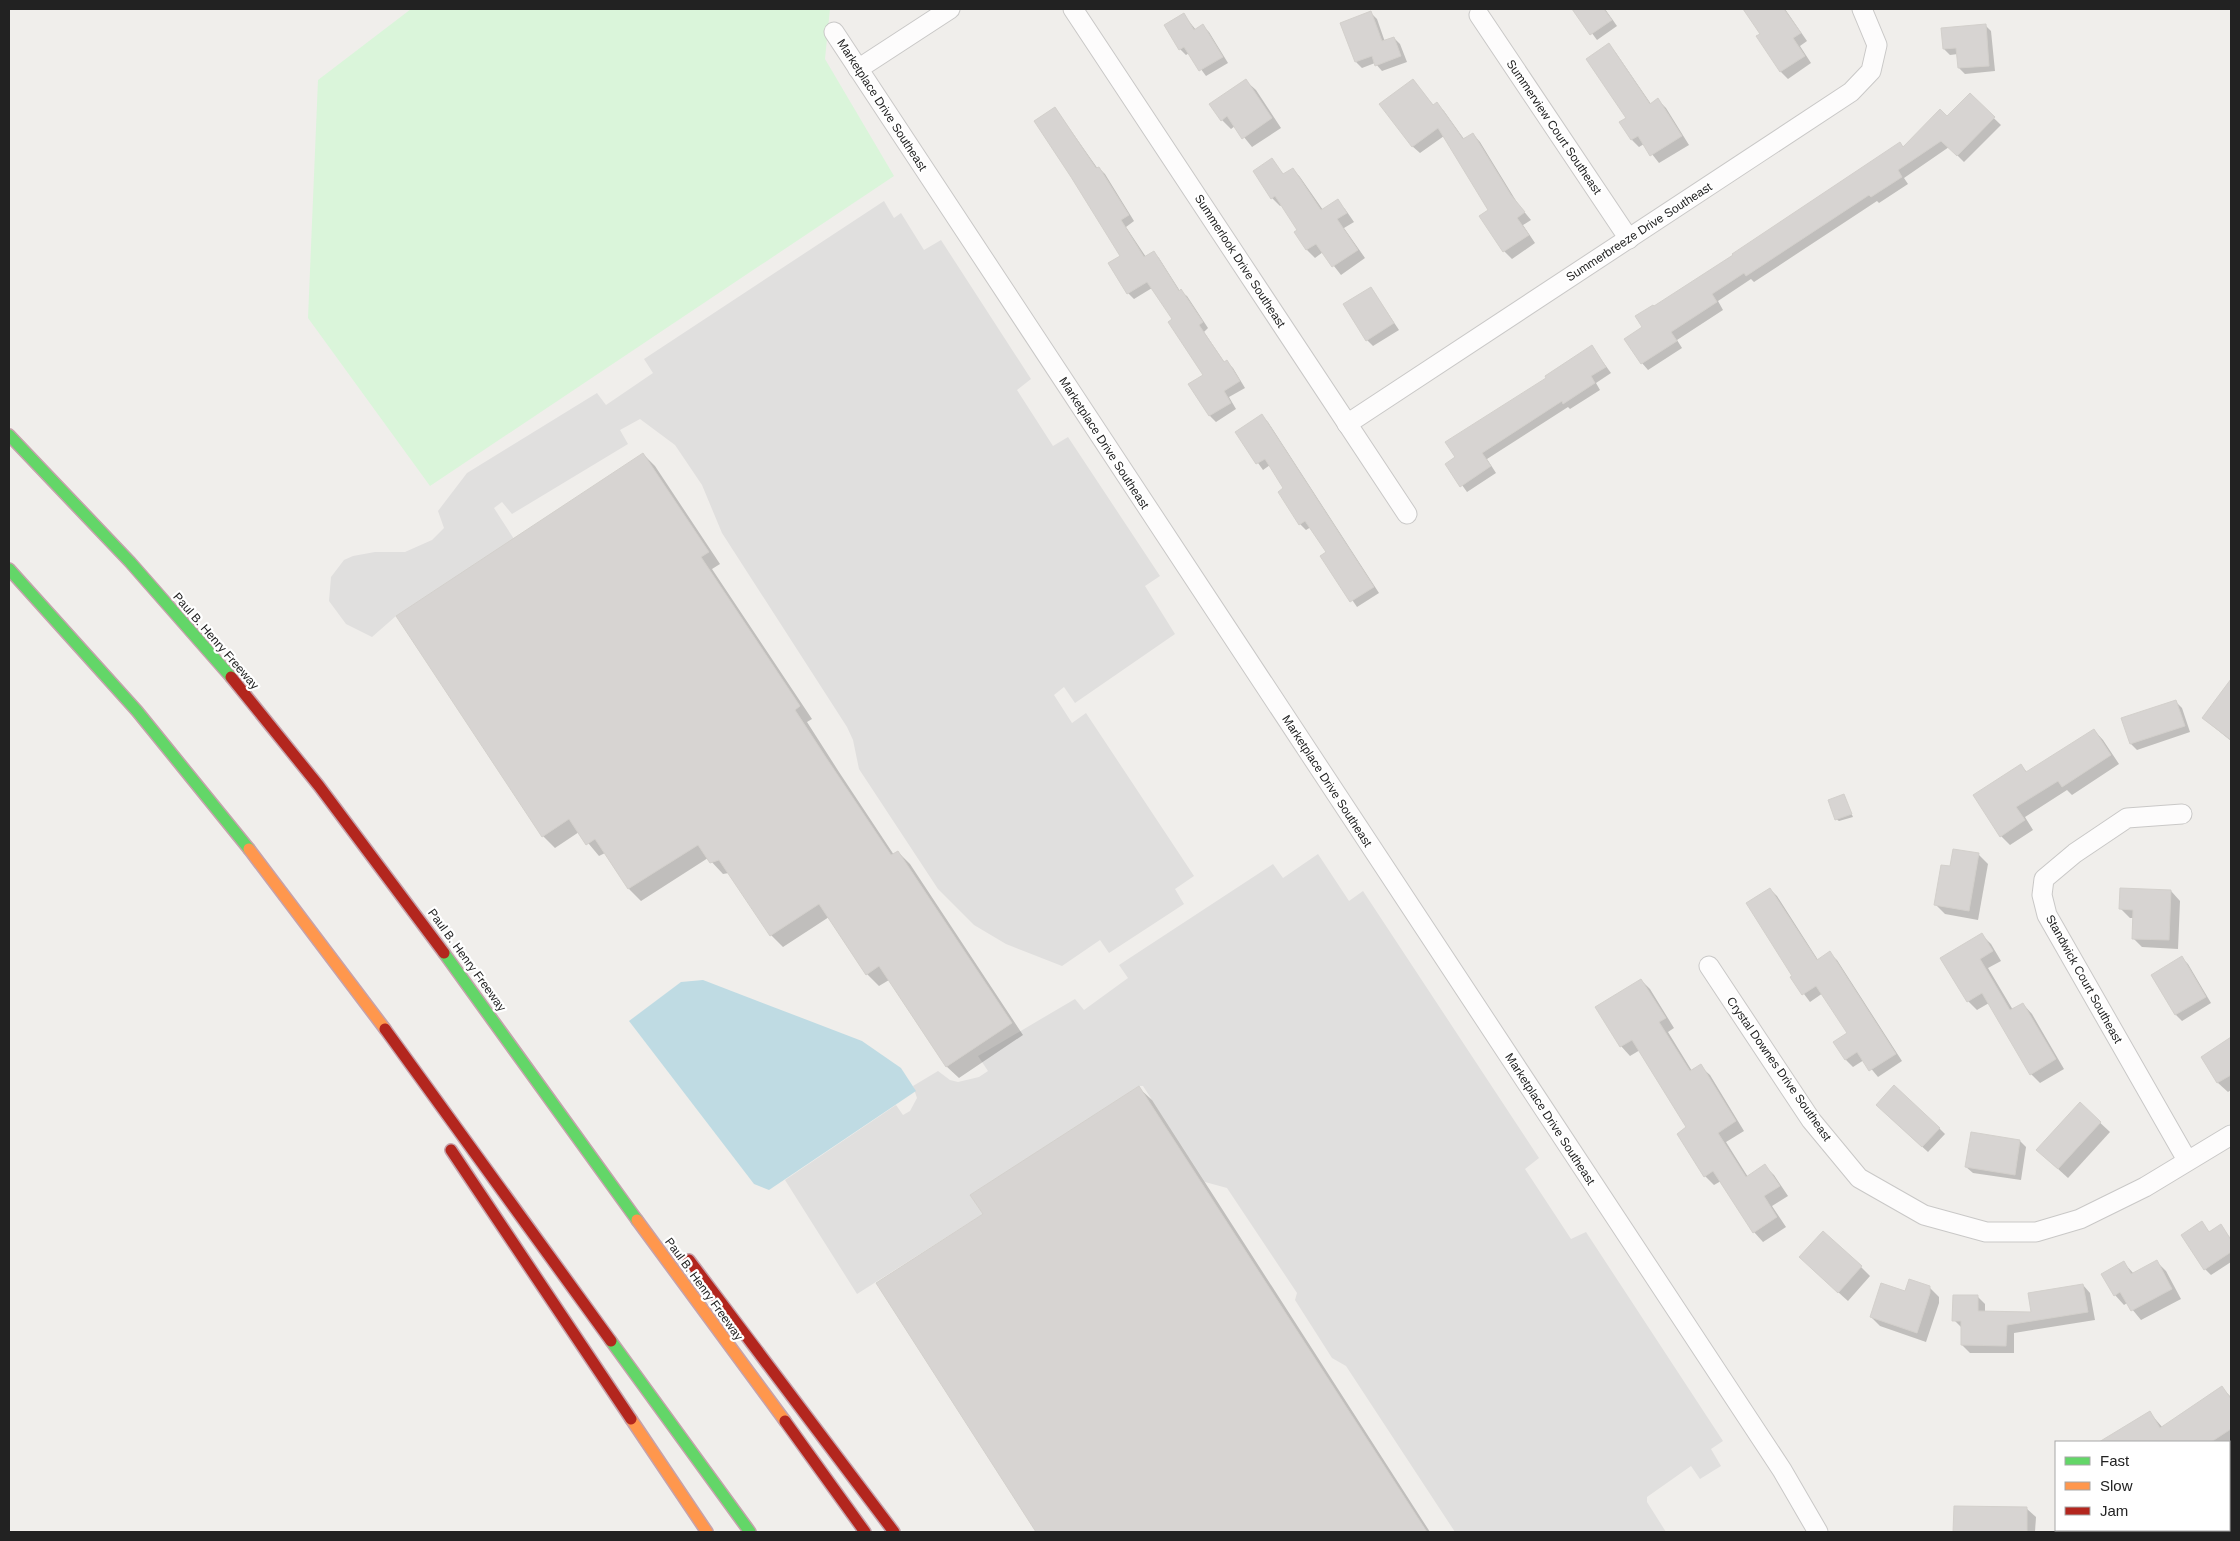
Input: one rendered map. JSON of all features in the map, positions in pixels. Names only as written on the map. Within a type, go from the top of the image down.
[{"type":"highway","name":"Paul B. Henry Freeway","points":[[9,435],[98,527],[242,691],[318,784],[421,920],[865,1532]]},
{"type":"highway","points":[[9,569],[137,711],[263,866],[337,963],[750,1532]]},
{"type":"highway","points":[[421,920],[527,1048]]},
{"type":"highway","points":[[337,963],[399,1068]]},
{"type":"highway","points":[[444,1139],[708,1532]]},
{"type":"highway","points":[[683,1252],[894,1532]]},
{"type":"street","points":[[858,69],[950,9]]},
{"type":"street","name":"Summerlook Drive Southeast","points":[[1073,9],[1407,514]]},
{"type":"street","name":"Summerbreeze Drive Southeast","points":[[1347,424],[1851,92],[1871,71],[1877,45],[1862,9]]},
{"type":"street","name":"Summerview Court Southeast","points":[[1479,15],[1629,239]]},
{"type":"street","name":"Marketplace Drive Southeast","points":[[834,32],[1776,1462],[1818,1532]]},
{"type":"street","name":"Standwick Court Southeast","points":[[2182,814],[2127,818],[2074,852],[2044,879],[2042,896],[2047,915],[2187,1160]]},
{"type":"street","name":"Crystal Downes Drive Southeast","points":[[1709,966],[1812,1120],[1859,1178],[1924,1215],[1986,1232],[2036,1232],[2080,1219],[2145,1187],[2231,1135]]},
{"type":"green space","points":[[411,9],[830,9],[825,59],[894,176],[430,486],[308,318],[318,80]]},
{"type":"shaded area","points":[[884,201],[894,218],[901,213],[924,250],[941,240],[1031,379],[1017,390],[1053,446],[1068,437],[1160,576],[1145,586],[1175,634],[1075,703],[1064,687],[1054,695],[1072,723],[1086,713],[1194,876],[1175,889],[1184,904],[1109,953],[1100,940],[1062,966],[1006,944],[974,925],[938,889],[859,769],[853,740],[847,727],[722,533],[702,485],[675,445],[640,419],[620,430],[628,444],[512,514],[502,502],[494,508],[514,539],[396,616],[372,637],[346,624],[329,601],[331,577],[344,560],[353,556],[375,552],[405,552],[432,540],[444,528],[438,511],[467,473],[597,393],[606,405],[653,373],[644,359]]},
{"type":"shaded area","points":[[1318,854],[1349,901],[1363,891],[1539,1158],[1525,1169],[1571,1239],[1586,1232],[1723,1441],[1711,1449],[1721,1466],[1700,1479],[1691,1466],[1647,1497],[1647,1502],[1666,1532],[1455,1532],[1346,1366],[1332,1358],[1295,1300],[1297,1293],[1227,1188],[1205,1182],[1143,1086],[1139,1086],[970,1195],[983,1214],[857,1294],[785,1180],[896,1105],[903,1115],[910,1111],[917,1098],[913,1086],[938,1071],[950,1080],[958,1082],[979,1077],[988,1071],[978,1056],[1075,999],[1084,1010],[1128,978],[1119,965],[1273,864],[1283,878]]},
{"type":"water","points":[[703,980],[862,1041],[901,1068],[916,1091],[769,1190],[754,1184],[629,1021],[681,982]]},
{"type":"building","points":[[1572,9],[1604,9],[1612,20],[1590,35]]},
{"type":"building","points":[[1743,9],[1784,9],[1801,33],[1793,38],[1805,56],[1780,72],[1756,36],[1760,34]]},
{"type":"building","points":[[1371,11],[1382,41],[1394,37],[1401,56],[1375,66],[1372,56],[1355,62],[1340,23]]},
{"type":"building","points":[[1184,13],[1194,30],[1203,24],[1223,57],[1199,71],[1184,47],[1179,50],[1164,25]]},
{"type":"building","points":[[1986,24],[1989,66],[1958,68],[1956,48],[1943,49],[1941,28]]},
{"type":"building","points":[[1609,43],[1650,104],[1658,98],[1682,136],[1650,156],[1638,136],[1631,140],[1619,122],[1626,118],[1586,59]]},
{"type":"building","points":[[1246,79],[1272,118],[1242,139],[1227,116],[1221,121],[1209,104]]},
{"type":"building","points":[[1413,79],[1433,105],[1437,102],[1463,139],[1473,133],[1511,195],[1525,212],[1517,218],[1529,235],[1503,252],[1479,216],[1488,210],[1438,128],[1412,147],[1379,104]]},
{"type":"building","points":[[1970,93],[1995,117],[1957,156],[1941,141],[1898,170],[1902,177],[1871,197],[1869,195],[1746,276],[1744,273],[1712,294],[1717,302],[1671,332],[1677,341],[1641,364],[1624,339],[1642,327],[1635,316],[1654,306],[1733,255],[1900,142],[1903,147],[1940,109],[1947,116]]},
{"type":"building","points":[[1055,107],[1096,168],[1099,167],[1129,215],[1121,220],[1144,257],[1154,251],[1179,291],[1181,289],[1203,322],[1199,325],[1224,362],[1227,360],[1240,381],[1224,391],[1231,403],[1209,416],[1188,384],[1203,375],[1168,322],[1172,319],[1147,282],[1127,294],[1108,263],[1120,256],[1034,121]]},
{"type":"building","points":[[1272,158],[1283,174],[1293,168],[1321,210],[1338,199],[1347,213],[1337,219],[1358,250],[1332,267],[1316,244],[1306,250],[1294,232],[1297,230],[1275,196],[1271,199],[1253,171]]},
{"type":"building","points":[[1371,287],[1394,323],[1366,341],[1343,304]]},
{"type":"building","points":[[1592,345],[1606,367],[1591,376],[1595,383],[1563,404],[1562,401],[1482,453],[1491,466],[1460,487],[1445,464],[1455,457],[1445,442],[1546,378],[1545,376]]},
{"type":"building","points":[[1262,414],[1374,587],[1350,602],[1320,556],[1326,552],[1305,521],[1299,525],[1278,492],[1283,488],[1265,459],[1256,464],[1235,432]]},
{"type":"building","points":[[643,453],[709,552],[701,557],[800,706],[795,710],[891,855],[898,851],[1012,1023],[946,1067],[879,966],[866,975],[819,904],[770,936],[719,860],[710,863],[698,845],[628,889],[595,839],[586,845],[569,819],[542,837],[396,616]]},
{"type":"building","points":[[2231,679],[2231,740],[2202,718]]},
{"type":"building","points":[[2176,700],[2185,726],[2130,744],[2121,718]]},
{"type":"building","points":[[2094,729],[2111,755],[2062,787],[2058,781],[2016,807],[2025,820],[2000,837],[1973,795],[2021,764],[2026,772]]},
{"type":"building","points":[[1844,794],[1852,814],[1835,820],[1828,800]]},
{"type":"building","points":[[1953,849],[1979,853],[1969,911],[1934,905],[1941,865],[1950,866]]},
{"type":"building","points":[[1770,888],[1817,960],[1830,951],[1896,1054],[1869,1071],[1857,1052],[1845,1060],[1833,1042],[1847,1033],[1816,986],[1802,995],[1746,903]]},
{"type":"building","points":[[2120,888],[2171,890],[2169,940],[2132,939],[2133,910],[2119,909]]},
{"type":"building","points":[[1982,933],[1993,951],[1980,959],[2010,1010],[2023,1003],[2056,1059],[2030,1075],[1982,993],[1967,1002],[1940,958]]},
{"type":"building","points":[[2182,956],[2206,997],[2175,1015],[2151,975]]},
{"type":"building","points":[[1641,979],[1666,1018],[1659,1022],[1690,1071],[1701,1064],[1736,1121],[1718,1133],[1746,1177],[1765,1164],[1780,1186],[1764,1196],[1777,1217],[1753,1233],[1713,1171],[1704,1177],[1677,1134],[1686,1127],[1632,1040],[1620,1047],[1595,1007]]},
{"type":"building","points":[[2231,1037],[2231,1075],[2217,1083],[2201,1057]]},
{"type":"building","points":[[1894,1085],[1940,1128],[1922,1147],[1876,1105]]},
{"type":"building","points":[[1139,1086],[1427,1532],[1036,1532],[876,1283],[983,1214],[970,1195]]},
{"type":"building","points":[[2080,1102],[2101,1122],[2058,1169],[2036,1150]]},
{"type":"building","points":[[1971,1132],[2020,1140],[2015,1175],[1965,1167]]},
{"type":"building","points":[[2202,1221],[2209,1232],[2221,1224],[2231,1240],[2231,1252],[2204,1270],[2181,1235]]},
{"type":"building","points":[[1823,1231],[1862,1266],[1838,1293],[1799,1257]]},
{"type":"building","points":[[2157,1260],[2172,1289],[2131,1311],[2120,1292],[2114,1296],[2101,1274],[2124,1261],[2131,1274]]},
{"type":"building","points":[[1909,1279],[1930,1286],[1930,1293],[1917,1333],[1870,1317],[1881,1283],[1905,1291]]},
{"type":"building","points":[[2083,1284],[2088,1312],[2007,1325],[2006,1346],[1961,1345],[1961,1321],[1952,1321],[1953,1295],[1978,1295],[1978,1311],[2031,1312],[2028,1293]]},
{"type":"building","points":[[2222,1386],[2231,1399],[2231,1429],[2213,1441],[2101,1441],[2150,1411],[2160,1428]]},
{"type":"building","points":[[1954,1506],[2027,1507],[2027,1531],[1953,1532]]},
{"type":"traffic: fast","points":[[9,435],[130,562],[231,677]]},
{"type":"traffic: fast","points":[[9,569],[137,711],[249,849]]},
{"type":"traffic: fast","points":[[444,953],[637,1220]]},
{"type":"traffic: fast","points":[[611,1341],[750,1532]]},
{"type":"traffic: slow","points":[[249,849],[385,1029]]},
{"type":"traffic: slow","points":[[637,1220],[785,1421]]},
{"type":"traffic: slow","points":[[631,1419],[707,1532]]},
{"type":"traffic: jam","points":[[231,677],[319,786],[444,953]]},
{"type":"traffic: jam","points":[[385,1029],[611,1341]]},
{"type":"traffic: jam","points":[[451,1150],[631,1419]]},
{"type":"traffic: jam","points":[[689,1260],[894,1532]]},
{"type":"traffic: jam","points":[[785,1421],[865,1532]]}]
